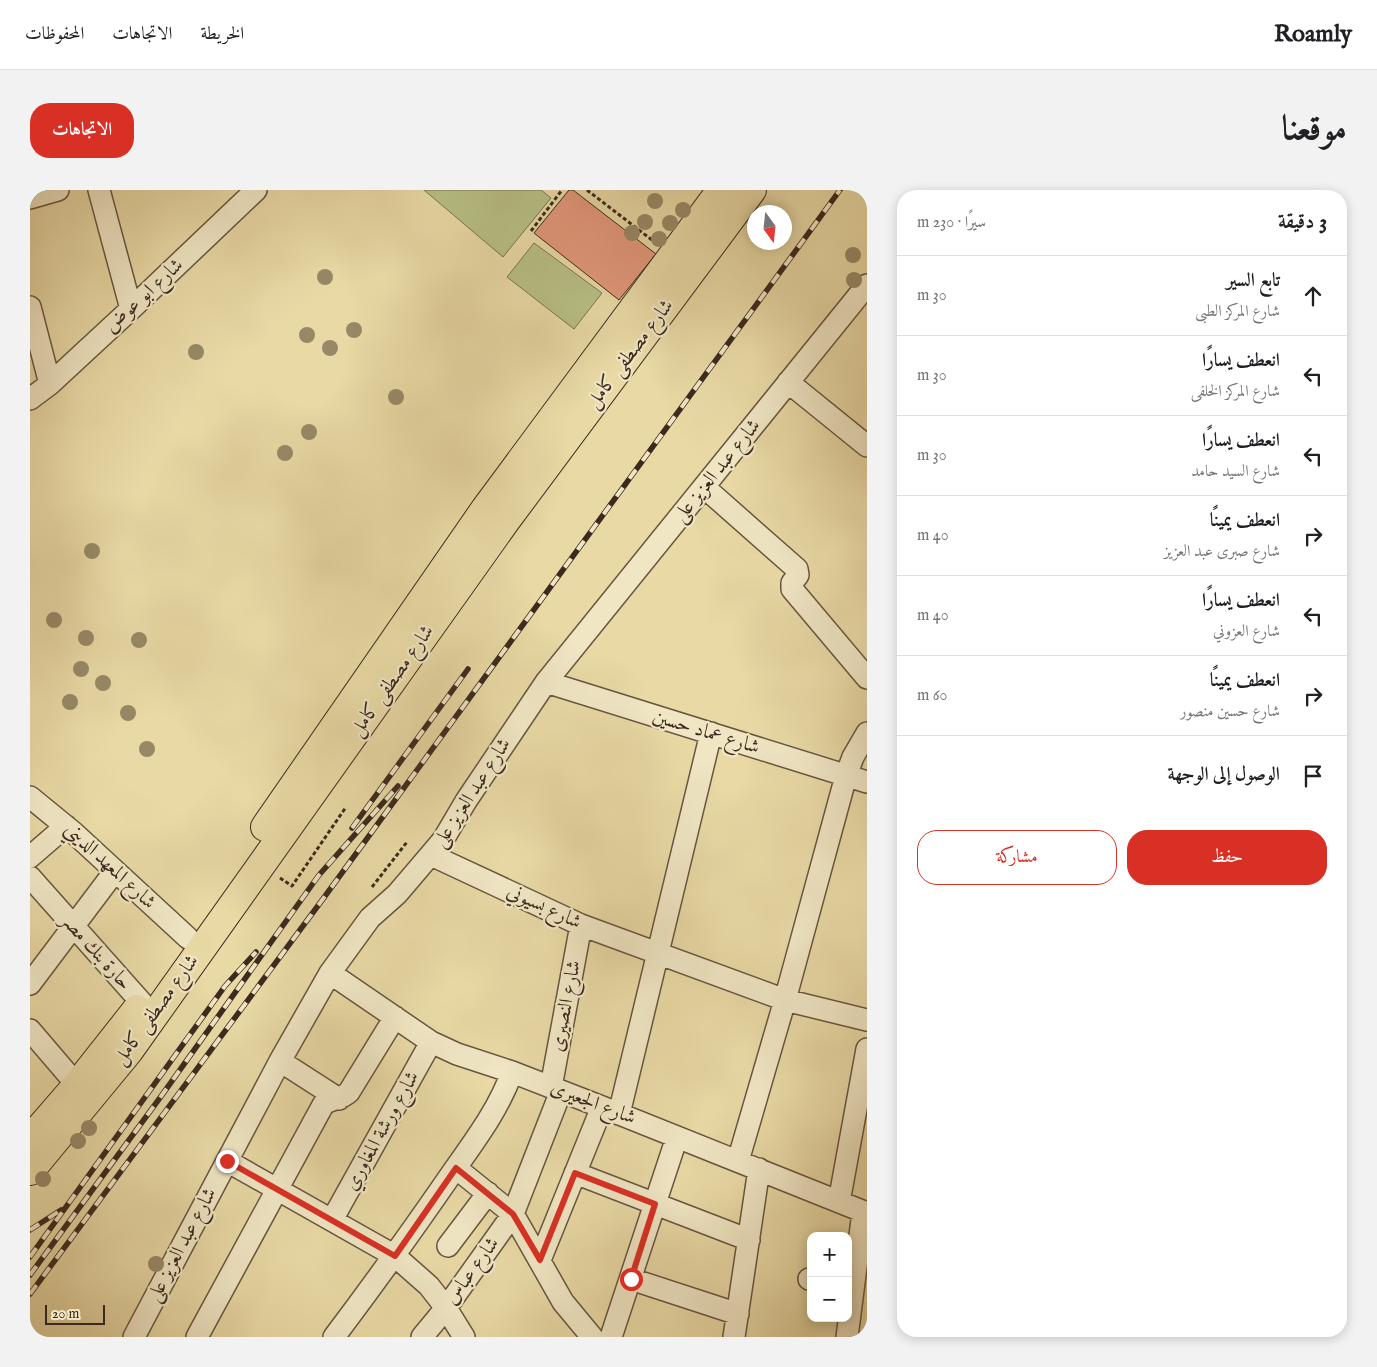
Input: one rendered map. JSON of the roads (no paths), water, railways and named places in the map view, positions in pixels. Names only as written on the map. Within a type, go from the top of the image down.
[{"type":"main road","name":"شارع مصطفى كامل","points":[[30,1171],[129,1051],[244,872],[495,516],[721,190]]},
{"type":"main road","name":"شارع مصطفى كامل","points":[[495,516],[752,190]]},
{"type":"main road","name":"شارع مصطفى كامل","points":[[30,1138],[77,1085],[142,1004],[188,938],[244,872]]},
{"type":"street","points":[[30,198],[58,190]]},
{"type":"street","points":[[98,190],[131,309]]},
{"type":"street","name":"شارع ابو عوض","points":[[30,400],[50,384],[131,309],[256,190]]},
{"type":"street","name":"شارع عبد العزيز على","points":[[134,1337],[280,1061],[330,973],[370,918],[397,894],[443,840],[546,682],[788,382],[865,292]]},
{"type":"street","points":[[30,307],[50,384]]},
{"type":"street","points":[[788,382],[867,446]]},
{"type":"street","points":[[704,486],[797,569],[798,575],[792,583],[792,589],[867,678]]},
{"type":"street","name":"شارع عماد حسين","points":[[546,682],[867,782]]},
{"type":"street","points":[[540,1260],[575,1173],[611,1110],[659,954],[711,733]]},
{"type":"street","points":[[738,1161],[785,1000],[846,776],[853,757],[867,733]]},
{"type":"street","name":"شارع المعهد الديني","points":[[30,797],[66,826],[188,938]]},
{"type":"street","points":[[30,857],[66,826]]},
{"type":"street","name":"شارع بسيوني","points":[[431,856],[582,925],[659,954],[785,1000],[867,1020]]},
{"type":"street","points":[[30,984],[116,871]]},
{"type":"street","name":"حارة بنك مصر","points":[[30,878],[142,1004]]},
{"type":"street","name":"شارع النصيرى","points":[[556,1089],[582,925]]},
{"type":"street","name":"شارع الجعيرى","points":[[330,973],[431,1042],[484,1064],[512,1072],[611,1110],[865,1213]]},
{"type":"street","points":[[197,1337],[322,1105],[339,1099],[349,1092],[395,1017]]},
{"type":"street","points":[[30,1030],[77,1085]]},
{"type":"street","name":"شارع ورشة المغاوري","points":[[332,1220],[431,1042]]},
{"type":"street","points":[[839,1202],[867,1049]]},
{"type":"street","points":[[280,1061],[339,1099]]},
{"type":"street","points":[[334,1337],[395,1256],[456,1168],[499,1102],[512,1072]]},
{"type":"street","name":"شارع عباس","points":[[422,1337],[446,1308],[513,1214],[556,1089]]},
{"type":"street","points":[[611,1337],[678,1137]]},
{"type":"street","points":[[227,1161],[395,1256],[429,1286],[446,1308],[464,1337]]},
{"type":"street","points":[[456,1168],[513,1214],[564,1302],[592,1337]]},
{"type":"street","points":[[734,1337],[759,1170]]},
{"type":"street","points":[[575,1173],[749,1240]]},
{"type":"street","points":[[448,1246],[488,1193]]},
{"type":"street","points":[[852,1280],[865,1213]]},
{"type":"street","points":[[631,1279],[738,1314]]},
{"type":"street","points":[[852,1296],[855,1327]]},
{"type":"railway","points":[[30,1294],[320,903],[840,190]]},
{"type":"railway","points":[[352,828],[468,669]]},
{"type":"railway","points":[[30,1275],[162,1095],[319,875],[398,786]]},
{"type":"railway","points":[[30,1257],[225,986],[256,952]]},
{"type":"railway","points":[[30,1230],[61,1210]]}]
